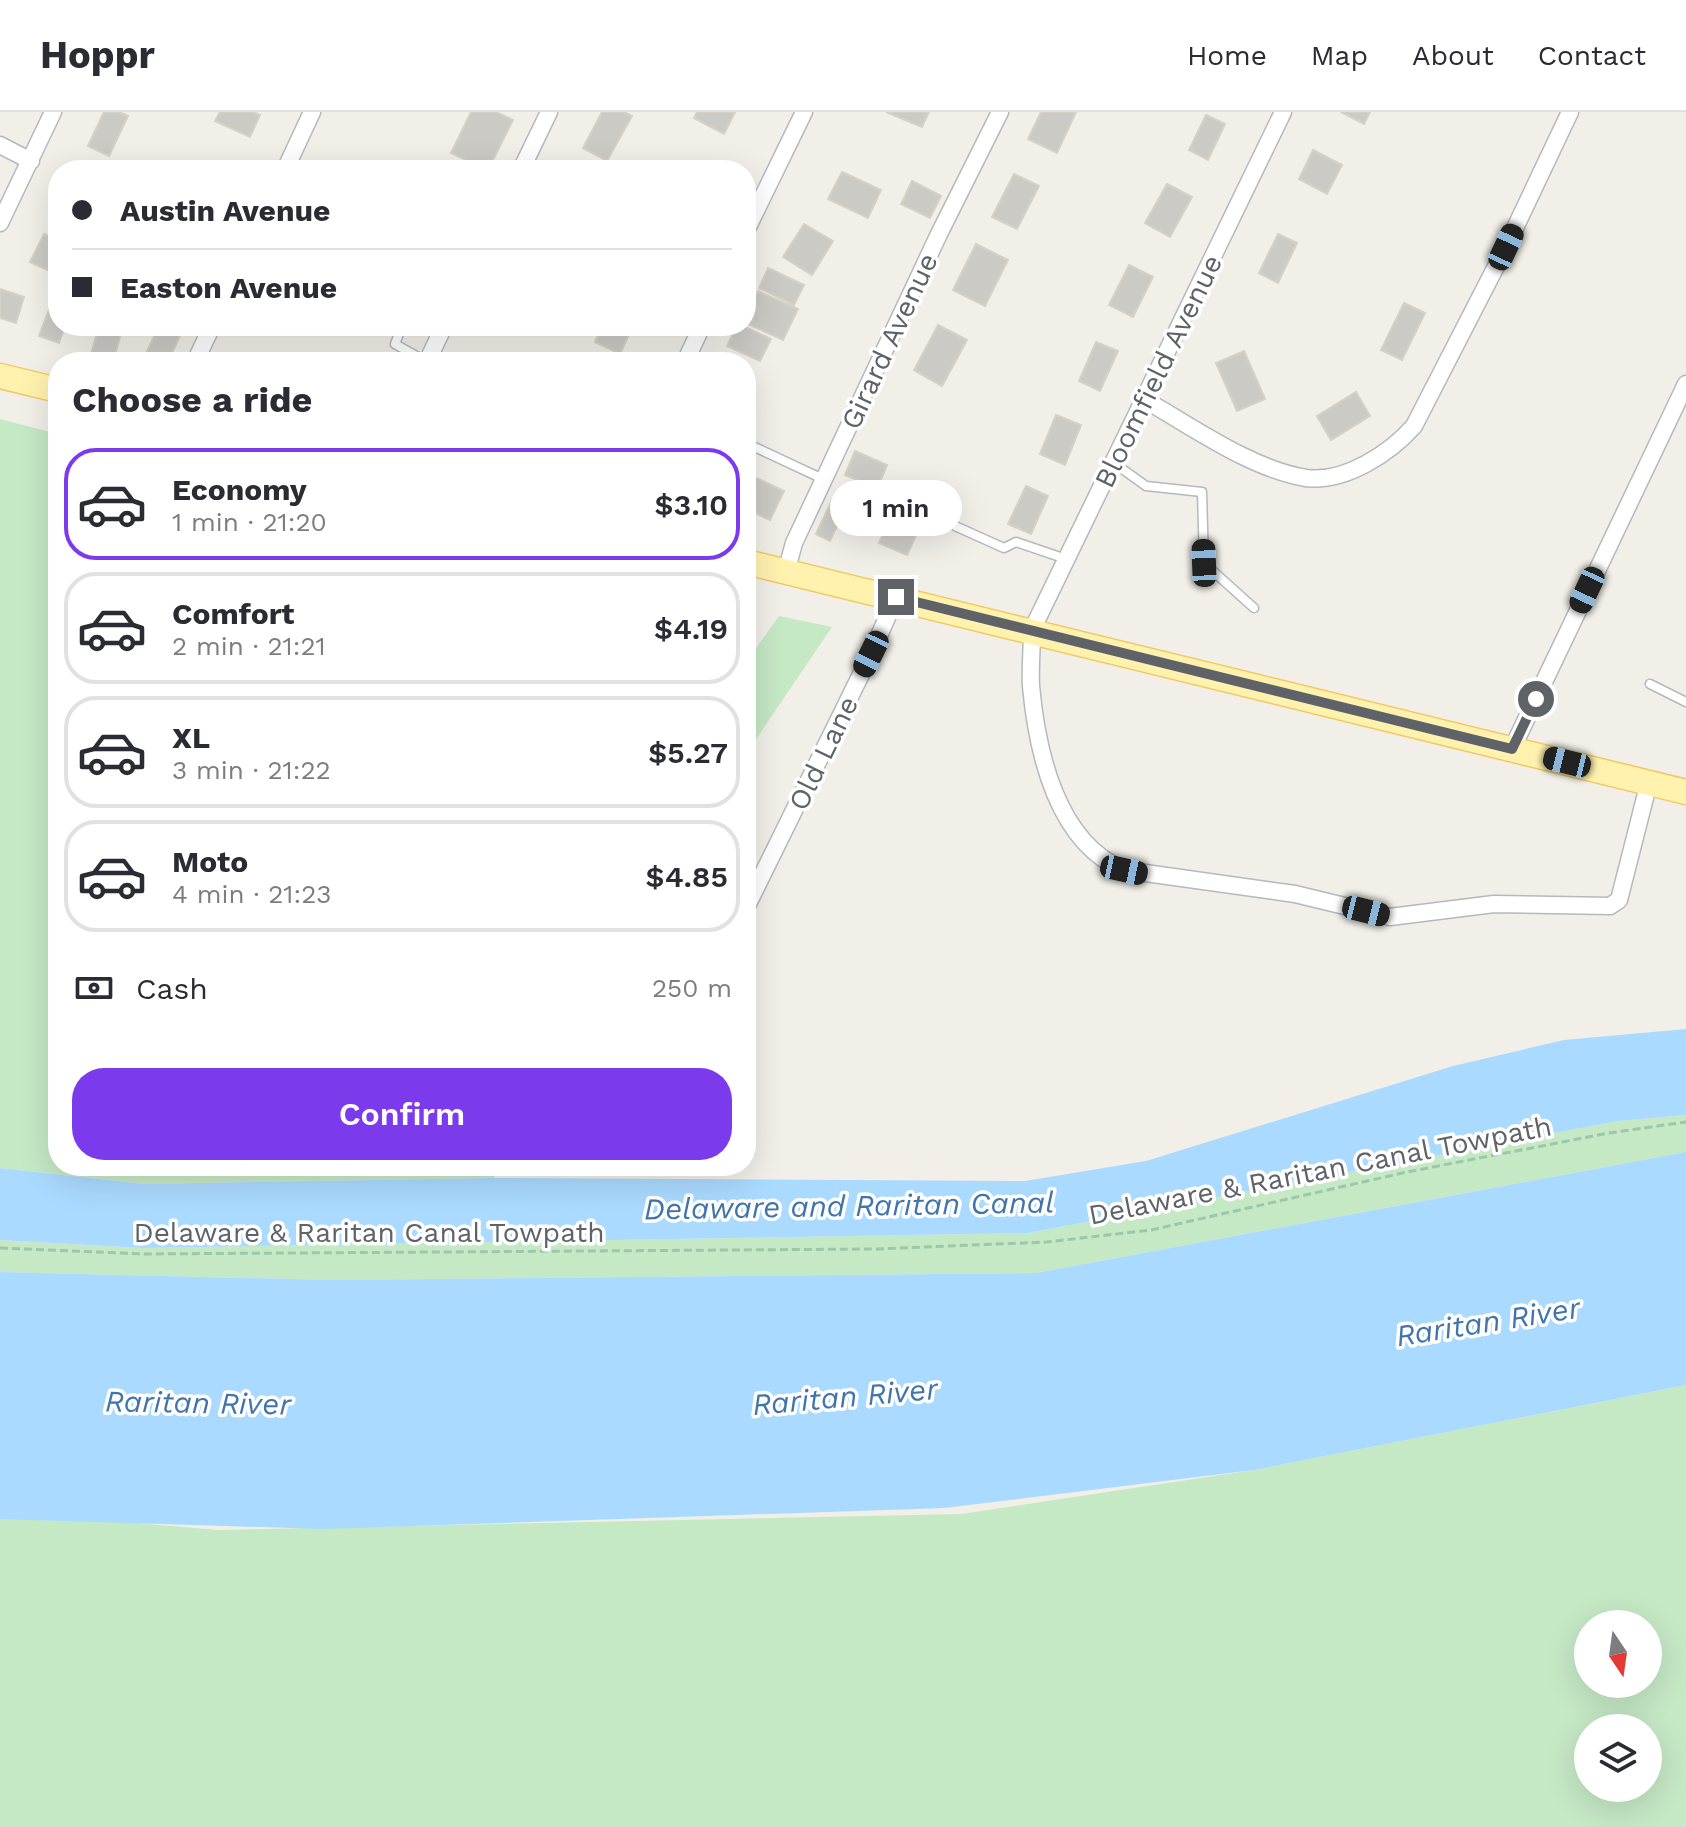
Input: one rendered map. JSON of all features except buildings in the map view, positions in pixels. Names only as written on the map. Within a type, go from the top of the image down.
[{"type":"main road","points":[[0,376],[48,388]]},
{"type":"main road","points":[[756,564],[1686,792]]},
{"type":"street","points":[[0,223],[53,112]]},
{"type":"street","points":[[290,160],[312,112]]},
{"type":"street","points":[[526,160],[549,112]]},
{"type":"street","points":[[756,210],[804,112]]},
{"type":"street","name":"Girard Avenue","points":[[786,572],[794,543],[939,234],[1000,112]]},
{"type":"street","name":"Bloomfield Avenue","points":[[1032,630],[1283,112]]},
{"type":"street","points":[[1145,400],[1254,461],[1307,478],[1356,469],[1400,441],[1414,426],[1499,261],[1570,112]]},
{"type":"street","points":[[0,145],[31,161]]},
{"type":"street","points":[[1512,749],[1686,384]]},
{"type":"street","name":"Old Lane","points":[[756,888],[896,597]]},
{"type":"street","points":[[1032,630],[1031,685],[1043,758],[1057,800],[1078,837],[1108,864],[1124,870],[1295,894],[1390,917],[1494,904],[1610,906],[1619,900],[1649,782]]},
{"type":"lane","points":[[398,336],[395,344],[409,352]]},
{"type":"lane","points":[[756,448],[824,479]]},
{"type":"lane","points":[[1114,463],[1146,486],[1202,492],[1204,563],[1254,608]]},
{"type":"lane","points":[[955,526],[1004,548],[1016,542],[1067,559]]},
{"type":"lane","points":[[1650,684],[1686,702]]},
{"type":"path","name":"Delaware & Raritan Canal Towpath","points":[[0,1248],[144,1254],[878,1249],[1047,1242],[1151,1230],[1366,1180],[1609,1133],[1686,1122]]},
{"type":"green space","points":[[0,419],[48,431],[48,1173],[0,1168]]},
{"type":"green space","points":[[779,616],[832,627],[756,739],[756,648]]},
{"type":"green space","points":[[1686,1115],[1686,1152],[1036,1273],[332,1280],[0,1272],[0,1240],[142,1248],[1028,1233],[1618,1121]]},
{"type":"green space","points":[[72,1176],[494,1176],[494,1178],[144,1184]]},
{"type":"green space","points":[[1686,1385],[1686,1827],[0,1827],[0,1511],[217,1530],[962,1514],[1254,1470]]},
{"type":"water","name":"Delaware and Raritan Canal","points":[[1686,1029],[1686,1115],[1618,1121],[1028,1233],[142,1248],[0,1240],[0,1168],[48,1173],[48,1176],[144,1184],[494,1178],[1025,1181],[1146,1161],[1453,1066],[1564,1040]]},
{"type":"water","name":"Raritan River","points":[[1686,1152],[1686,1385],[1254,1470],[944,1508],[323,1529],[0,1519],[0,1272],[332,1280],[1036,1273]]},
{"type":"route","points":[[896,597],[1512,749],[1536,699]]}]
